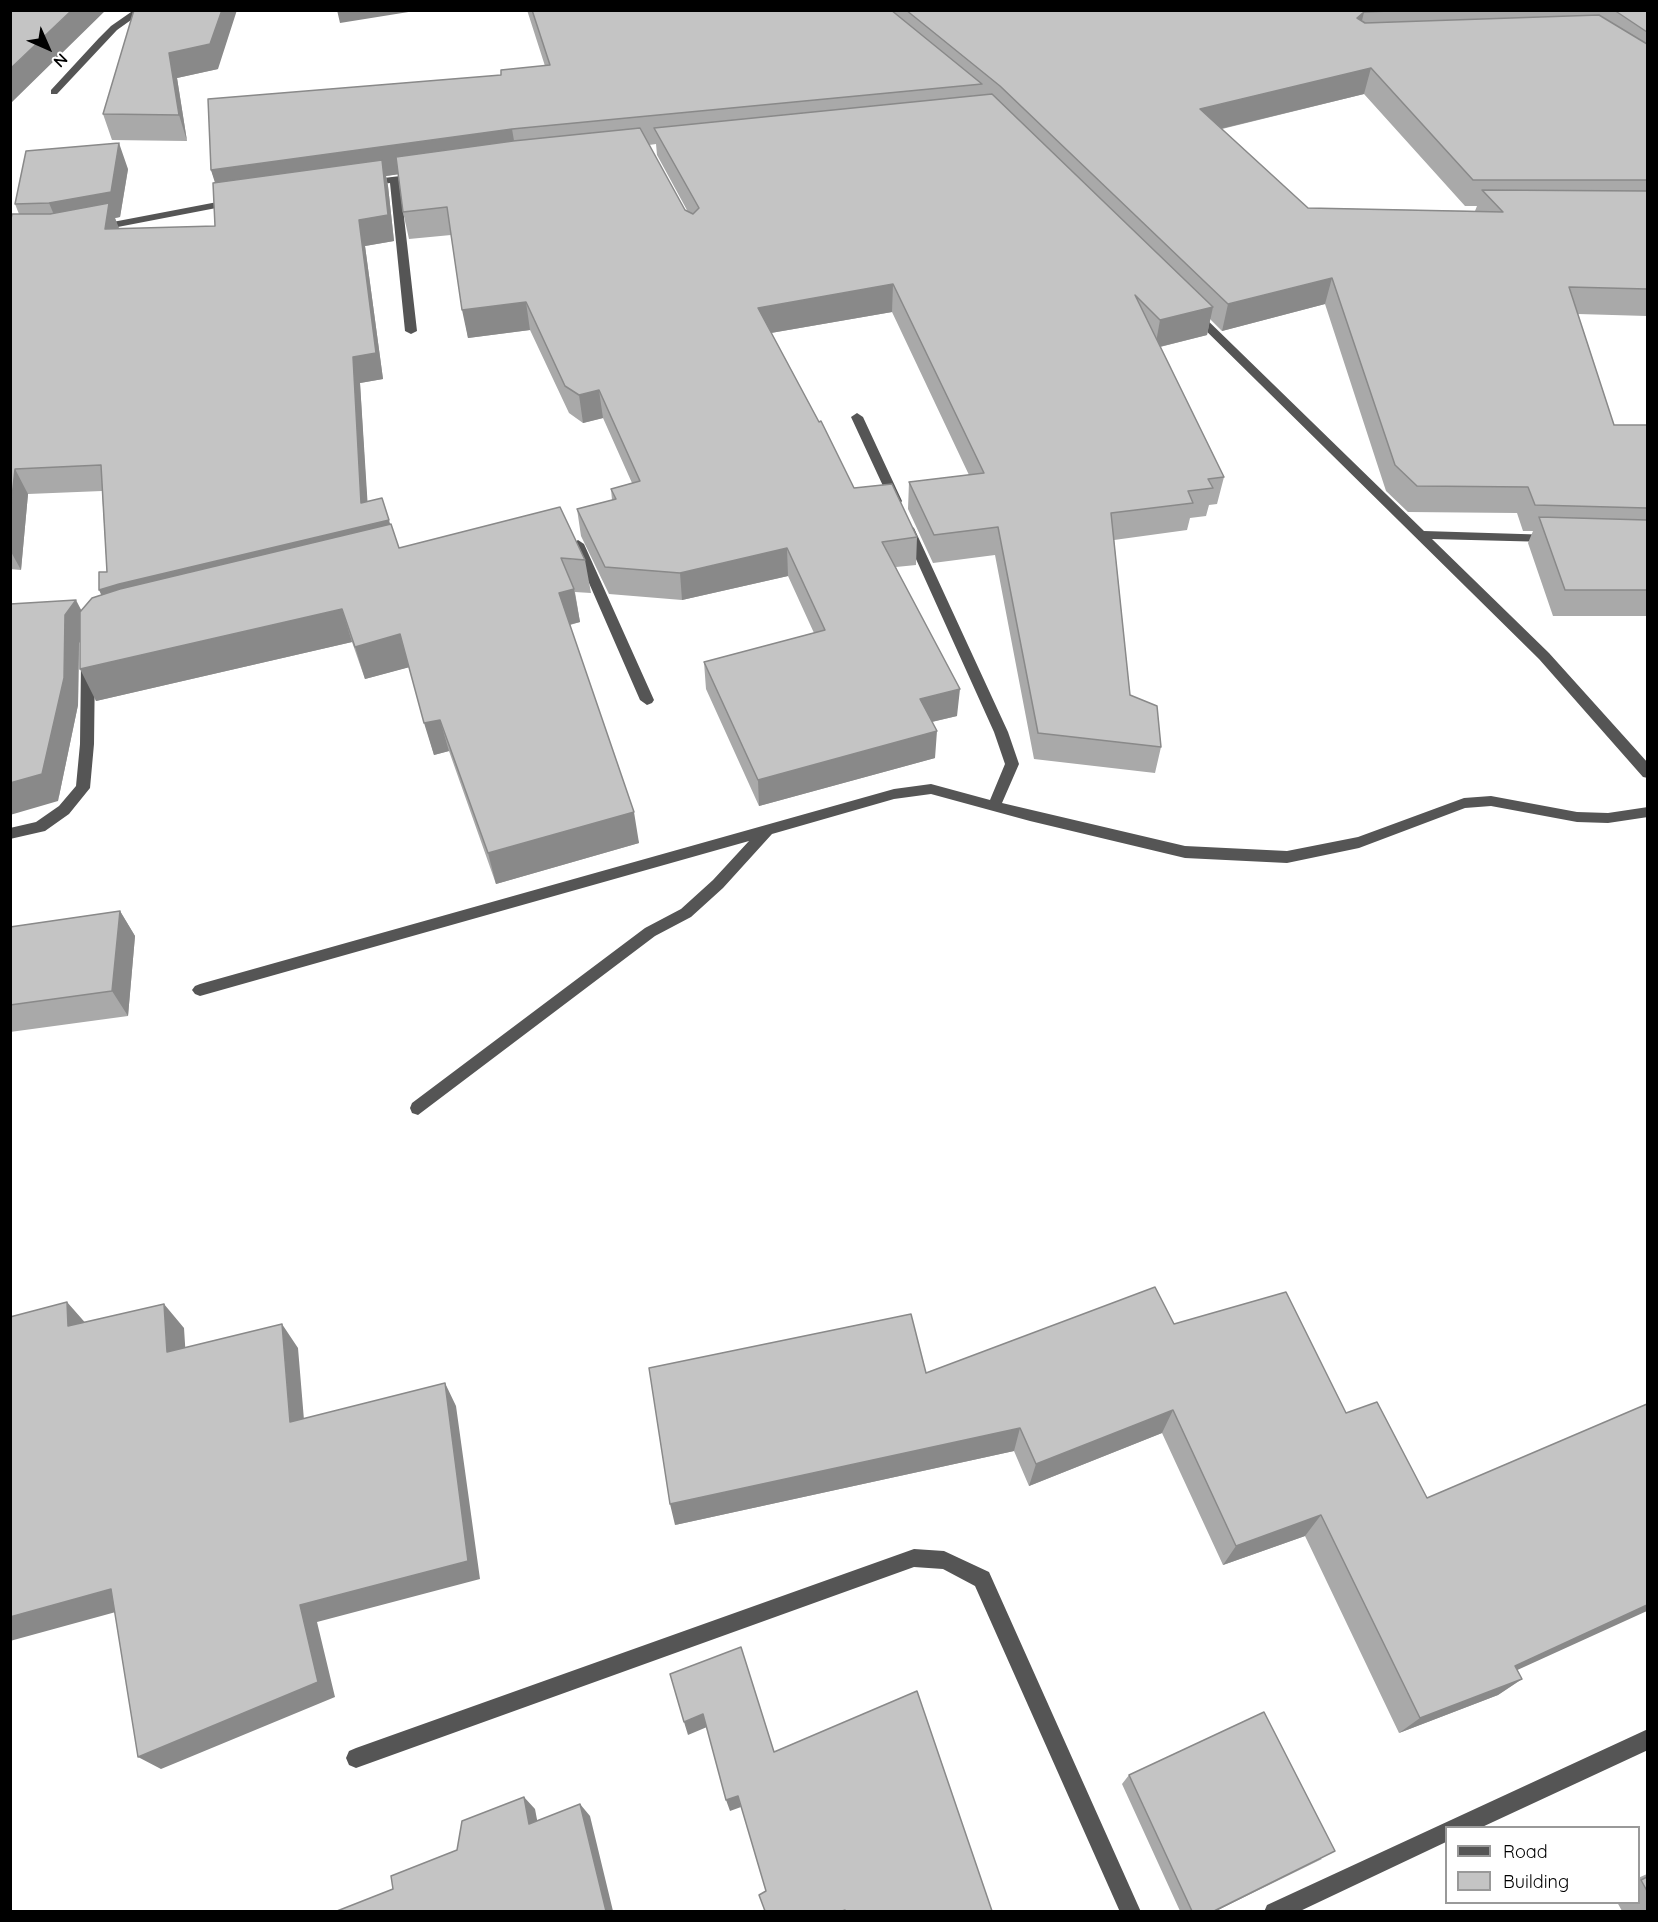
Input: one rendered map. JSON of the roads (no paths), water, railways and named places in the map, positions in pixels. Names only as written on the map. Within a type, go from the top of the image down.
[{"type":"street","points":[[54,92],[108,34],[141,10]]},
{"type":"street","points":[[361,184],[428,175]]},
{"type":"street","points":[[395,180],[411,331]]},
{"type":"street","points":[[90,229],[248,200]]},
{"type":"street","points":[[1187,306],[1544,656],[1647,773]]},
{"type":"street","points":[[857,417],[1005,743],[1012,764],[994,806]]},
{"type":"street","points":[[1423,535],[1565,538]]},
{"type":"street","points":[[572,536],[578,544],[647,700]]},
{"type":"street","points":[[10,834],[40,827],[64,810],[83,788],[87,744],[88,654]]},
{"type":"street","points":[[200,990],[894,794],[931,789],[1185,852],[1287,857],[1359,842],[1464,802],[1491,801],[1577,817],[1608,818],[1647,812]]},
{"type":"street","points":[[418,1108],[650,932],[686,914],[718,884],[767,830]]},
{"type":"street","points":[[356,1758],[914,1558],[944,1560],[982,1579],[1131,1911]]},
{"type":"street","points":[[1458,1826],[1647,1739]]},
{"type":"street","points":[[1274,1911],[1445,1832]]}]
